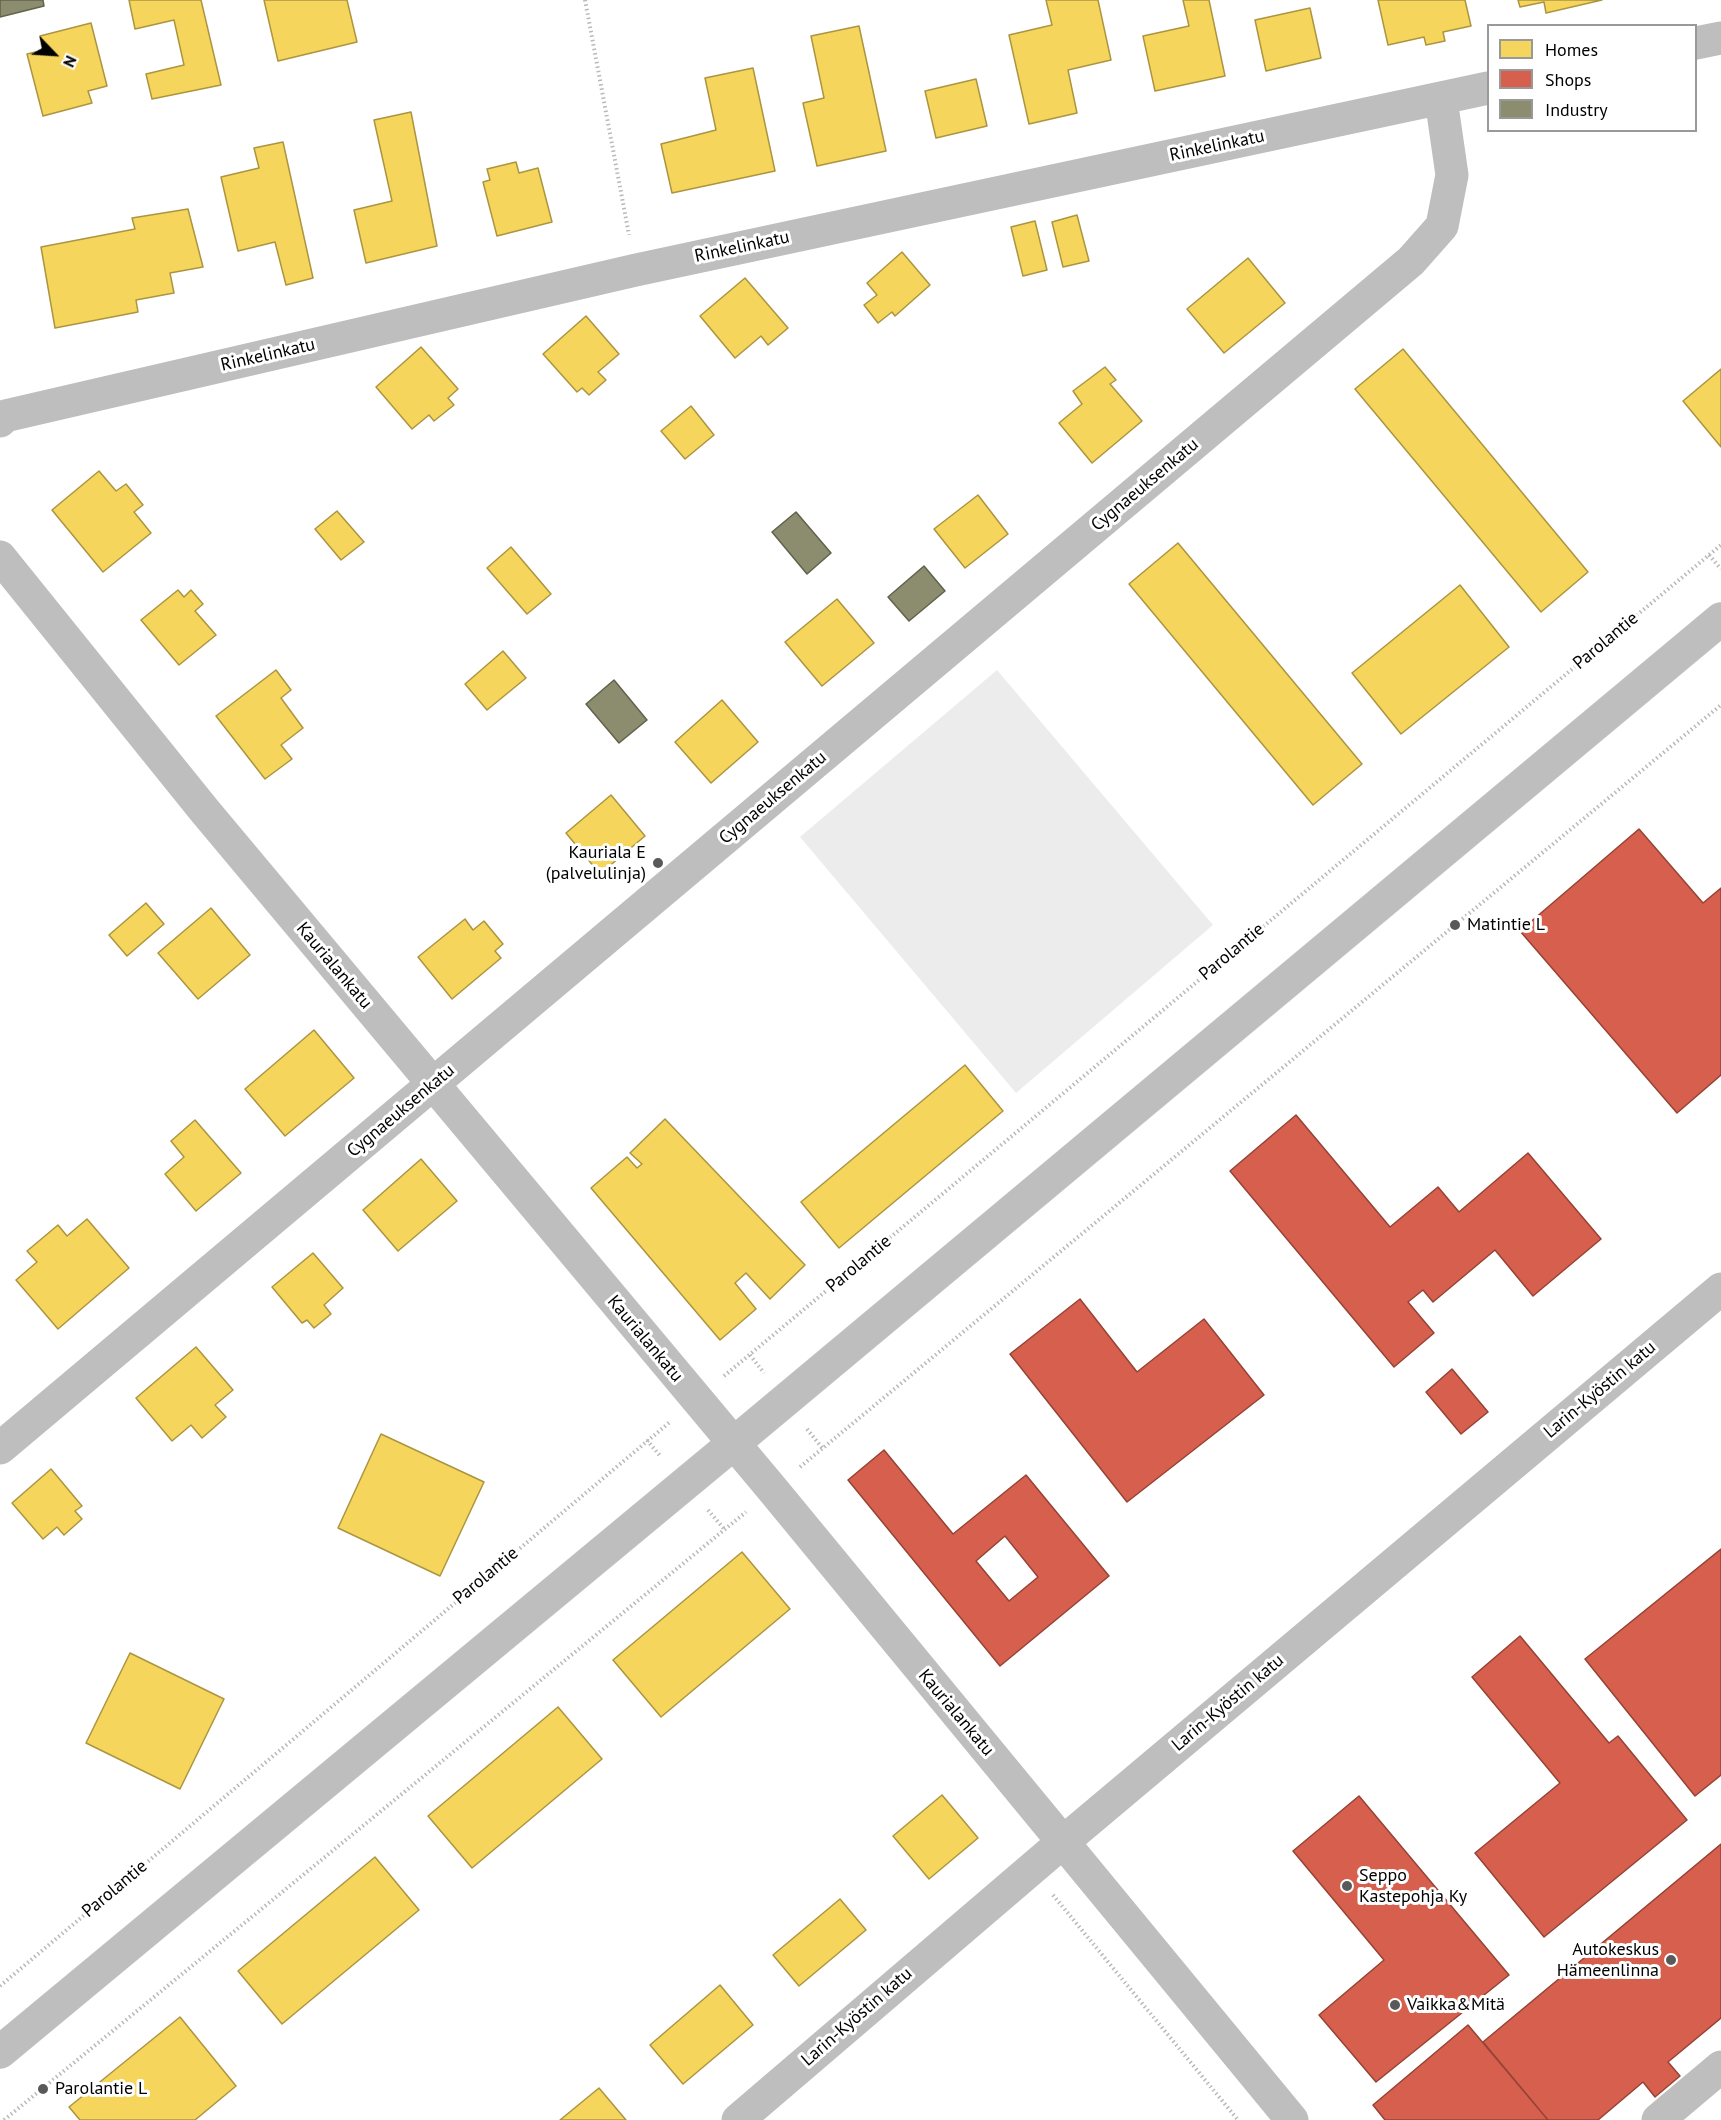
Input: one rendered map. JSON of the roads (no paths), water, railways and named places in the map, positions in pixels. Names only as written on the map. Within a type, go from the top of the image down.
[{"type":"street","points":[[1697,43],[1721,38]]},
{"type":"street","name":"Rinkelinkatu","points":[[0,421],[5,416],[636,270],[1487,88]]},
{"type":"street","name":"Cygnaeuksenkatu","points":[[0,1448],[1411,261],[1442,226],[1452,175],[1441,99]]},
{"type":"street","name":"Kaurialankatu","points":[[0,557],[204,810],[773,1490],[1292,2120]]},
{"type":"street","points":[[0,2052],[1721,620]]},
{"type":"street","name":"Larin-Kyöstin katu","points":[[738,2120],[1063,1842],[1721,1289]]},
{"type":"street","points":[[1658,2120],[1721,2067]]},
{"type":"place","name":"Kauriala E (palvelulinja)","points":[[658,863]]},
{"type":"place","name":"Matintie L","points":[[1455,925]]},
{"type":"place","name":"Seppo Kastepohja Ky","points":[[1347,1886]]},
{"type":"place","name":"Autokeskus Hämeenlinna","points":[[1671,1960]]},
{"type":"place","name":"Vaikka&Mitä","points":[[1395,2005]]},
{"type":"place","name":"Parolantie L","points":[[43,2089]]}]
